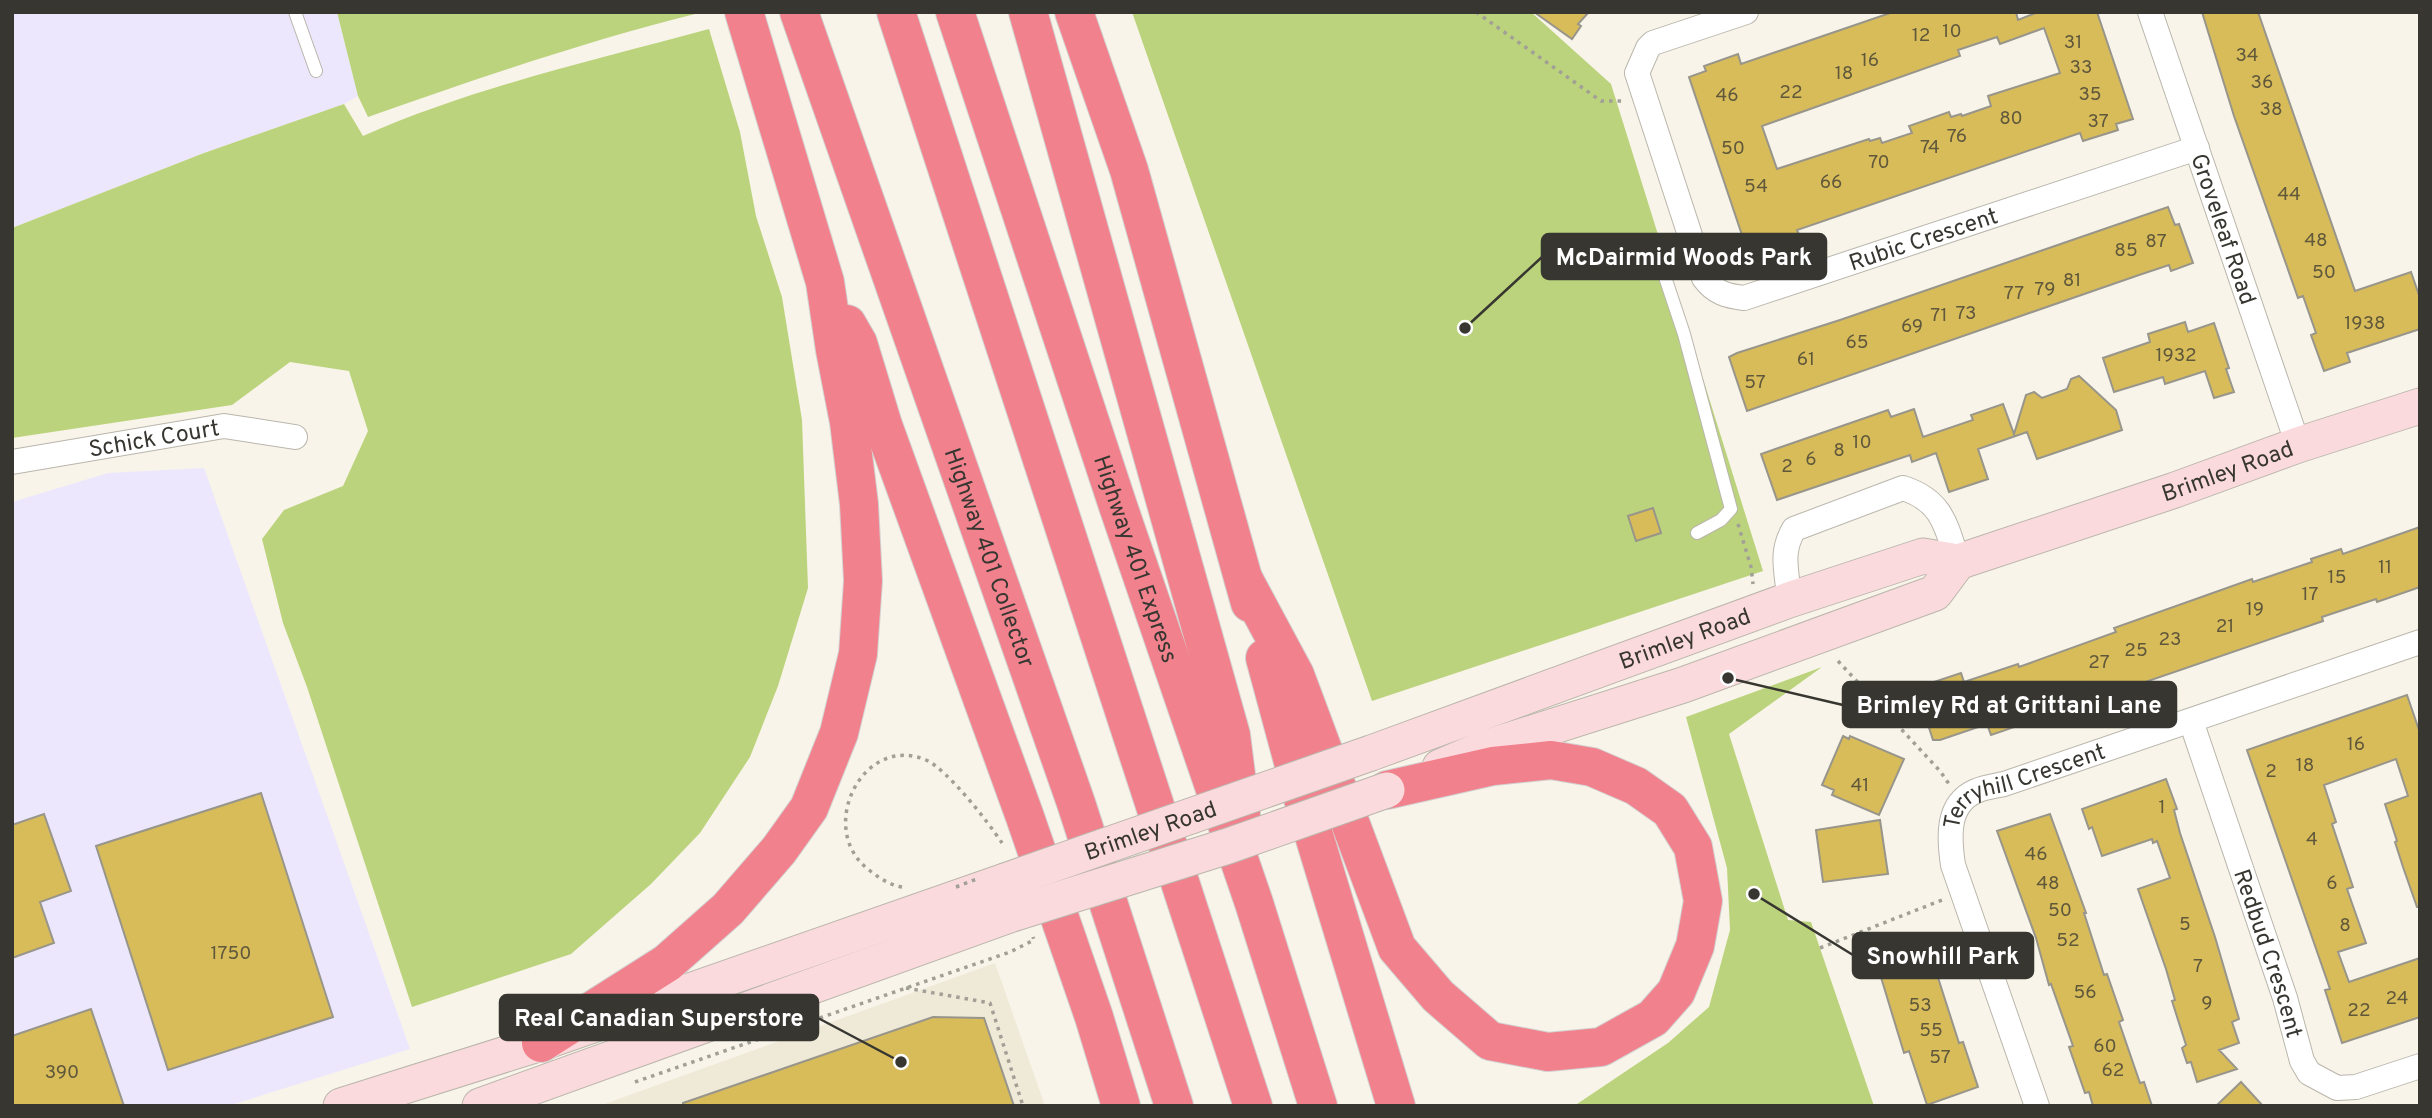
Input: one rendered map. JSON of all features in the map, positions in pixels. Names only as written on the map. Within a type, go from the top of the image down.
[{"type":"highway","points":[[541,1043],[667,964],[728,909],[779,850],[809,808],[839,733],[858,654],[863,581],[859,503],[851,435],[825,282],[744,12]]},
{"type":"highway","name":"Highway 401 Collector","points":[[799,12],[1076,803],[1174,1106]]},
{"type":"highway","points":[[874,12],[934,131]]},
{"type":"highway","points":[[896,12],[1253,1106]]},
{"type":"highway","name":"Highway 401 Express","points":[[955,12],[1254,903],[1318,1106]]},
{"type":"highway","points":[[1028,12],[1231,735],[1254,903]]},
{"type":"highway","points":[[1074,12],[1129,170],[1305,806],[1396,1106]]},
{"type":"highway","points":[[825,282],[858,343],[883,425],[1025,817],[1094,1017],[1121,1106]]},
{"type":"highway","points":[[1244,580],[1295,674],[1397,948],[1438,996],[1490,1041],[1548,1052],[1601,1047],[1653,1018],[1676,992],[1695,946],[1703,901],[1693,847],[1670,810],[1636,786],[1592,766],[1551,760],[1493,766],[1387,790]]},
{"type":"main road","name":"Brimley Road","points":[[480,1106],[1017,912],[1371,753],[1789,600],[1923,556],[1958,562],[2175,491],[2298,445],[2420,406]]},
{"type":"main road","name":"Brimley Road","points":[[341,1106],[541,1043],[1017,912],[1228,846],[1387,790],[1482,749],[1683,685],[1935,593],[1958,562]]},
{"type":"street","name":"Rubic Crescent","points":[[1746,12],[1653,43],[1637,73],[1704,278],[1725,296],[1744,298],[2197,148]]},
{"type":"street","name":"Groveleaf Road","points":[[2150,12],[2298,445]]},
{"type":"street","name":"Schick Court","points":[[12,462],[224,426],[295,436]]},
{"type":"street","points":[[1789,600],[1784,555],[1794,529],[1903,488],[1921,494],[1939,510],[1958,562]]},
{"type":"street","name":"Terryhill Crescent","points":[[2037,1106],[1954,865],[1949,829],[1961,801],[1976,791],[2004,784],[2420,642]]},
{"type":"street","name":"Redbud Crescent","points":[[2191,721],[2277,972],[2302,1061],[2309,1073],[2337,1088],[2356,1087],[2420,1066]]},
{"type":"lane","points":[[295,12],[316,71]]},
{"type":"lane","points":[[1657,253],[1684,334],[1731,509],[1721,520],[1697,533]]},
{"type":"path","points":[[1476,12],[1601,101],[1646,100]]},
{"type":"path","points":[[1731,509],[1748,556],[1753,587]]},
{"type":"path","points":[[1838,661],[1940,771],[1961,801]]},
{"type":"path","points":[[912,889],[893,886],[877,877],[859,862],[846,839],[845,821],[849,802],[861,777],[876,762],[890,757],[928,761],[948,778],[990,825],[1002,844]]},
{"type":"path","points":[[944,888],[956,887]]},
{"type":"path","points":[[1820,948],[1964,892]]},
{"type":"path","points":[[628,1084],[1010,952],[1017,912]]},
{"type":"path","points":[[904,987],[989,1003],[1023,1106]]},
{"type":"shaded area","points":[[12,12],[337,12],[358,96],[344,104],[204,153],[12,228]]},
{"type":"shaded area","points":[[204,468],[410,1049],[228,1106],[12,1106],[12,502],[108,473]]},
{"type":"shaded area","points":[[995,963],[1045,1106],[599,1106]]},
{"type":"green space","points":[[337,12],[703,12],[576,47],[368,117],[358,96]]},
{"type":"green space","points":[[1132,12],[1531,12],[1611,84],[1763,571],[1372,701]]},
{"type":"green space","points":[[709,29],[740,132],[756,216],[782,297],[802,420],[808,588],[778,686],[750,757],[700,833],[651,884],[571,954],[412,1007],[307,687],[283,623],[262,539],[284,510],[343,486],[368,431],[349,371],[290,362],[232,405],[12,438],[12,228],[204,153],[344,104],[363,136],[490,89]]},
{"type":"green space","points":[[1822,667],[1729,734],[1788,920],[1811,922],[1874,1106],[1574,1106],[1668,1043],[1709,1007],[1730,930],[1727,868],[1686,717]]},
{"type":"building","points":[[1534,12],[1589,12],[1578,24],[1581,26],[1572,39]]},
{"type":"building","points":[[1893,12],[2016,12],[2018,20],[2038,12],[2097,12],[2133,119],[2116,124],[2118,130],[2083,141],[2080,133],[1797,230],[1801,239],[1767,250],[1765,244],[1747,250],[1689,77],[1706,71],[1704,66],[1738,54],[1741,64]],"holes":[[[2044,28],[2060,73],[1988,96],[1991,106],[1962,116],[1951,117],[1949,112],[1909,126],[1912,133],[1882,143],[1880,138],[1869,139],[1777,169],[1762,126],[1960,56],[1958,50],[1997,37],[2000,44]]]},
{"type":"building","points":[[2202,12],[2258,12],[2355,291],[2411,272],[2420,298],[2420,329],[2347,353],[2350,362],[2324,371],[2311,335],[2316,333],[2303,296],[2298,298],[2234,116]]},
{"type":"building","points":[[2168,207],[2175,225],[2179,224],[2193,263],[2171,271],[2169,265],[1747,411],[1729,357],[1737,353]]},
{"type":"building","points":[[2185,322],[2188,332],[2214,323],[2234,392],[2214,398],[2205,371],[2165,384],[2163,377],[2114,392],[2103,358],[2150,342],[2148,334]]},
{"type":"building","points":[[2079,376],[2116,410],[2122,430],[2037,459],[2027,432],[1978,449],[1988,479],[1949,492],[1936,453],[1912,462],[1910,455],[1777,500],[1761,454],[1888,410],[1891,417],[1914,409],[1923,437],[1973,420],[1971,415],[2003,404],[2014,434],[2026,395],[2034,392],[2042,398],[2067,389],[2071,379]]},
{"type":"building","points":[[1653,508],[1661,533],[1636,541],[1628,516]]},
{"type":"building","points":[[2420,527],[2420,587],[2322,617],[2323,621],[1991,735],[1987,724],[1933,740],[1916,688],[1961,673],[1964,682],[2018,664],[2019,667],[2116,632],[2114,628],[2252,579],[2253,582],[2341,549],[2343,554]]},
{"type":"building","points":[[2407,695],[2420,733],[2420,907],[2417,907],[2403,867],[2385,804],[2408,796],[2396,759],[2324,785],[2336,822],[2332,824],[2353,887],[2347,889],[2366,943],[2338,952],[2349,982],[2420,958],[2420,1017],[2342,1043],[2325,990],[2330,989],[2247,750]]},
{"type":"building","points":[[1843,736],[1849,739],[1850,736],[1904,759],[1879,815],[1832,795],[1834,790],[1822,785]]},
{"type":"building","points":[[2166,779],[2177,809],[2174,810],[2180,833],[2239,1019],[2232,1022],[2239,1043],[2219,1050],[2237,1069],[2197,1082],[2191,1062],[2187,1063],[2182,1048],[2186,1045],[2172,1001],[2175,1000],[2138,889],[2170,878],[2157,841],[2153,843],[2152,839],[2102,856],[2092,827],[2089,829],[2082,809]]},
{"type":"building","points":[[261,793],[333,1017],[168,1070],[96,846]]},
{"type":"building","points":[[44,814],[71,891],[40,902],[54,943],[12,958],[12,825]]},
{"type":"building","points":[[2050,814],[2086,913],[2104,975],[2107,974],[2123,1020],[2119,1022],[2140,1083],[2144,1082],[2152,1106],[2093,1106],[2089,1092],[2085,1093],[2069,1047],[2073,1046],[2051,984],[2049,985],[2036,938],[1997,831]]},
{"type":"building","points":[[1880,820],[1888,874],[1823,882],[1816,830]]},
{"type":"building","points":[[1924,934],[1959,1043],[1963,1042],[1978,1087],[1927,1105],[1909,1051],[1904,1053],[1873,951]]},
{"type":"building","points":[[91,1009],[124,1106],[12,1106],[12,1036]]},
{"type":"building","points":[[933,1017],[984,1018],[1014,1106],[683,1106],[683,1103]]},
{"type":"building","points":[[2241,1082],[2263,1106],[2216,1106]]},
{"type":"place","name":"McDairmid Woods Park","points":[[1465,328]]},
{"type":"place","name":"Brimley Rd at Grittani Lane","points":[[1728,678]]},
{"type":"place","name":"Snowhill Park","points":[[1754,894]]},
{"type":"place","name":"Real Canadian Superstore","points":[[901,1062]]}]
